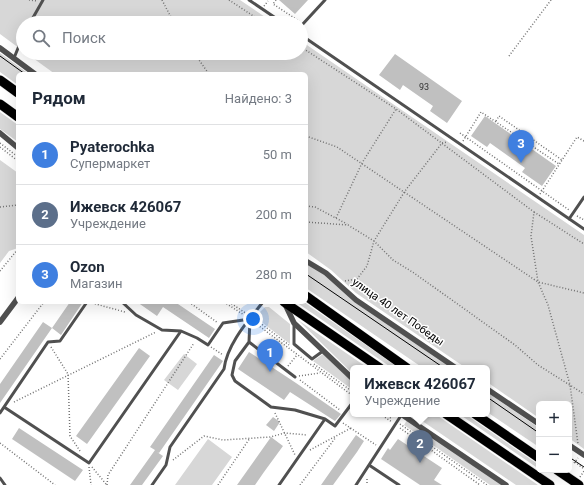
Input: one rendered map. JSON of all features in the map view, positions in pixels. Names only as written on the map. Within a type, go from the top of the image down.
[{"type":"main road","points":[[0,80],[16,92]]},
{"type":"main road","points":[[0,104],[16,116]]},
{"type":"main road","points":[[308,297],[404,365]]},
{"type":"main road","points":[[287,304],[376,365]]},
{"type":"main road","points":[[450,417],[550,485]]},
{"type":"main road","points":[[479,417],[536,456]]},
{"type":"main road","points":[[563,473],[580,481]]},
{"type":"street","points":[[0,48],[32,72]]},
{"type":"street","points":[[0,133],[16,146]]},
{"type":"street","name":"улица 40 лет Победы","points":[[308,262],[326,273],[356,300],[452,365]]},
{"type":"street","points":[[1,318],[16,300]]},
{"type":"street","points":[[285,304],[294,322],[350,376]]},
{"type":"street","points":[[490,391],[536,422]]},
{"type":"street","points":[[405,417],[506,485]]},
{"type":"street","points":[[572,447],[580,454]]},
{"type":"lane","points":[[250,0],[273,16]]},
{"type":"lane","points":[[308,18],[325,0]]},
{"type":"lane","points":[[34,16],[43,1]]},
{"type":"lane","points":[[308,40],[584,229]]},
{"type":"lane","points":[[14,59],[16,54]]},
{"type":"lane","points":[[569,219],[584,197]]},
{"type":"lane","points":[[0,413],[48,342],[60,341],[88,304]]},
{"type":"lane","points":[[124,304],[136,315],[162,330],[181,331],[208,345],[223,322],[250,319]]},
{"type":"lane","points":[[152,485],[166,465],[170,447],[224,369],[226,356],[261,304]]},
{"type":"lane","points":[[250,319],[249,342],[235,361],[232,375],[235,381],[271,406],[295,410],[325,419],[335,426],[350,406]]},
{"type":"lane","points":[[294,322],[294,344],[312,359],[323,351]]},
{"type":"lane","points":[[4,407],[89,463],[181,331]]},
{"type":"lane","points":[[249,342],[295,376]]},
{"type":"lane","points":[[356,485],[399,417]]},
{"type":"lane","points":[[279,485],[296,458],[325,419]]},
{"type":"lane","points":[[369,465],[399,485]]},
{"type":"lane","points":[[0,478],[5,485]]},
{"type":"path","points":[[29,0],[43,1]]},
{"type":"path","points":[[162,0],[170,16]]},
{"type":"path","points":[[229,0],[253,16]]},
{"type":"path","points":[[269,0],[291,16]]},
{"type":"path","points":[[273,4],[276,0]]},
{"type":"path","points":[[509,56],[551,0]]},
{"type":"path","points":[[308,52],[396,109],[534,212],[584,244]]},
{"type":"path","points":[[199,60],[208,72]]},
{"type":"path","points":[[336,218],[362,163],[400,102]]},
{"type":"path","points":[[461,144],[481,112],[559,164]]},
{"type":"path","points":[[495,122],[499,116],[562,160]]},
{"type":"path","points":[[460,133],[584,220]]},
{"type":"path","points":[[308,137],[336,147],[362,163],[538,282],[584,293]]},
{"type":"path","points":[[538,197],[577,137],[584,141]]},
{"type":"path","points":[[337,282],[357,279],[367,266],[374,241],[405,191],[442,143],[456,140]]},
{"type":"path","points":[[0,144],[16,156]]},
{"type":"path","points":[[0,147],[16,159]]},
{"type":"path","points":[[0,207],[16,206]]},
{"type":"path","points":[[308,206],[315,207],[348,224],[374,241],[393,260],[414,273],[515,345],[538,365],[584,394]]},
{"type":"path","points":[[534,212],[531,236],[538,282],[548,305],[570,385],[580,454],[574,463],[584,470],[580,481]]},
{"type":"path","points":[[308,222],[348,224]]},
{"type":"path","points":[[0,271],[16,251]]},
{"type":"path","points":[[0,359],[42,304]]},
{"type":"path","points":[[96,304],[136,315]]},
{"type":"path","points":[[192,304],[221,325]]},
{"type":"path","points":[[227,304],[250,319],[320,373],[350,394]]},
{"type":"path","points":[[4,407],[68,374],[162,330]]},
{"type":"path","points":[[107,485],[108,475],[197,338]]},
{"type":"path","points":[[48,342],[68,374],[70,436],[81,452]]},
{"type":"path","points":[[208,345],[226,356]]},
{"type":"path","points":[[285,369],[297,355]]},
{"type":"path","points":[[295,376],[320,373]]},
{"type":"path","points":[[299,380],[345,413]]},
{"type":"path","points":[[271,406],[296,458]]},
{"type":"path","points":[[385,417],[487,485]]},
{"type":"path","points":[[389,417],[480,485]]},
{"type":"path","points":[[345,424],[380,448]]},
{"type":"path","points":[[310,450],[350,428]]},
{"type":"path","points":[[166,465],[204,436],[223,440],[270,437],[285,433],[313,435]]},
{"type":"path","points":[[300,485],[337,435]]},
{"type":"path","points":[[218,485],[250,438]]},
{"type":"path","points":[[0,443],[55,485]]},
{"type":"path","points":[[89,463],[107,485]]},
{"type":"path","points":[[89,463],[91,485]]},
{"type":"shaded area","points":[[0,0],[240,0],[264,16],[16,16],[16,46],[0,34]]},
{"type":"shaded area","points":[[308,46],[584,235],[584,449],[572,440],[572,401],[536,401],[536,416],[490,384],[490,365],[462,365],[356,293],[331,270],[308,253],[308,72],[52,72],[36,60],[308,60]]},
{"type":"shaded area","points":[[0,53],[26,72],[16,72],[16,84],[0,72]]},
{"type":"shaded area","points":[[0,112],[16,124],[16,141],[0,129]]},
{"type":"shaded area","points":[[0,160],[16,172],[16,249],[9,251],[0,263]]},
{"type":"shaded area","points":[[308,262],[448,365],[419,365],[308,289]]},
{"type":"shaded area","points":[[299,304],[307,304],[395,365],[388,365]]},
{"type":"shaded area","points":[[265,307],[269,307],[290,324],[290,344],[255,317]]},
{"type":"shaded area","points":[[298,320],[364,365],[350,365],[350,371]]},
{"type":"shaded area","points":[[184,354],[197,364],[178,390],[164,380]]},
{"type":"shaded area","points":[[323,354],[350,379],[350,388],[313,361]]},
{"type":"shaded area","points":[[490,394],[536,426],[536,445],[490,414]]},
{"type":"shaded area","points":[[416,417],[439,417],[538,485],[516,485]]},
{"type":"shaded area","points":[[463,417],[469,417],[536,463],[536,467]]},
{"type":"shaded area","points":[[407,420],[502,485],[490,485],[404,425]]},
{"type":"shaded area","points":[[208,439],[232,457],[212,485],[175,485]]},
{"type":"building","points":[[279,0],[308,0],[295,14]]},
{"type":"building","points":[[395,54],[462,101],[447,123],[430,111],[433,106],[403,85],[400,90],[379,75]]},
{"type":"building","points":[[485,116],[556,166],[542,186],[522,172],[525,168],[490,143],[487,147],[471,136]]},
{"type":"building","points":[[69,304],[82,304],[61,335],[52,328]]},
{"type":"building","points":[[140,304],[178,304],[215,329],[209,338],[163,307],[157,316]]},
{"type":"building","points":[[43,322],[52,328],[0,403],[0,384]]},
{"type":"building","points":[[139,348],[150,356],[87,444],[76,436]]},
{"type":"building","points":[[249,352],[341,414],[335,421],[290,392],[284,400],[238,369]]},
{"type":"building","points":[[214,355],[223,361],[159,453],[157,452],[163,456],[142,485],[130,485],[155,450],[150,447]]},
{"type":"building","points":[[273,417],[280,422],[274,431],[266,425]]},
{"type":"building","points":[[19,428],[83,470],[75,481],[12,439]]},
{"type":"building","points":[[356,435],[364,441],[357,452],[333,485],[321,485]]},
{"type":"building","points":[[271,437],[283,446],[255,485],[237,485]]},
{"type":"building","points":[[398,439],[442,468],[434,480],[442,485],[420,485],[381,459],[388,448],[390,450]]},
{"type":"tram line","points":[[0,56],[22,72]]},
{"type":"tram line","points":[[308,275],[440,365]]},
{"type":"tram line","points":[[490,399],[536,431]]},
{"type":"tram line","points":[[572,459],[584,467]]},
{"type":"place","name":"Ozon","points":[[521,163]]},
{"type":"place","name":"Pyaterochka","points":[[270,372]]},
{"type":"place","name":"Ижевск 426067","points":[[420,463]]}]
